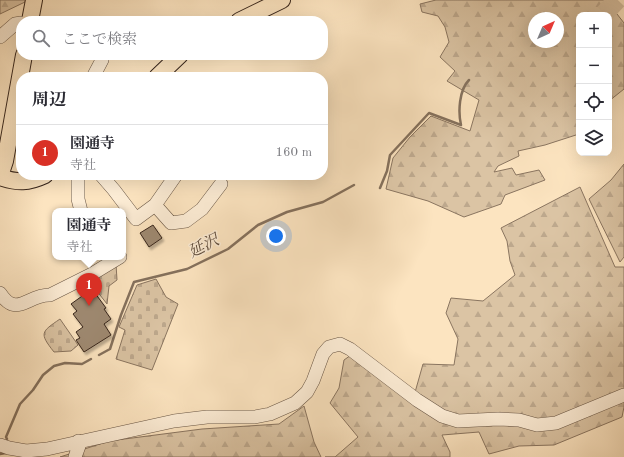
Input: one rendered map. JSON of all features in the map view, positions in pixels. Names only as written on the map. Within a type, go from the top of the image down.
[{"type":"main road","points":[[31,16],[34,0]]},
{"type":"main road","points":[[249,16],[282,0]]},
{"type":"main road","points":[[21,72],[23,60]]},
{"type":"main road","points":[[165,72],[175,60]]},
{"type":"main road","points":[[16,97],[0,176],[10,180],[27,182],[32,180]]},
{"type":"street","points":[[0,37],[16,24]]},
{"type":"street","points":[[96,72],[102,60]]},
{"type":"street","points":[[78,180],[78,199],[80,208]]},
{"type":"street","points":[[105,180],[136,220],[156,205],[173,180]]},
{"type":"street","points":[[156,205],[171,223],[186,222],[202,209],[221,184]]},
{"type":"street","points":[[0,293],[7,303],[12,306],[17,306],[42,295],[50,295],[92,274],[115,260]]},
{"type":"street","points":[[0,445],[26,451],[47,449],[174,421],[207,417],[255,417],[270,414],[295,403],[307,392],[324,354],[329,347],[340,344],[350,349],[417,400],[442,416],[458,421],[498,419],[519,420],[537,425],[556,423],[624,394]]},
{"type":"street","points":[[75,457],[79,446],[78,441]]},
{"type":"green space","points":[[0,0],[26,0],[25,2],[0,14]]},
{"type":"green space","points":[[436,0],[604,0],[624,23],[624,89],[612,99],[612,12],[576,12],[576,135],[545,145],[518,151],[519,156],[498,166],[494,172],[512,168],[516,175],[539,170],[545,180],[505,195],[501,204],[464,217],[428,201],[386,189],[393,158],[410,137],[431,116],[470,131],[479,100],[447,81],[455,71],[440,57],[449,42],[445,27],[438,16],[422,12],[420,4]]},
{"type":"green space","points":[[624,164],[624,257],[620,262],[589,199],[611,180]]},
{"type":"green space","points":[[580,187],[615,267],[624,267],[624,407],[622,417],[554,445],[519,446],[489,454],[479,432],[442,435],[450,452],[450,457],[335,457],[358,437],[330,403],[339,388],[344,360],[354,353],[384,382],[412,403],[423,364],[454,365],[458,339],[446,313],[451,298],[483,301],[515,275],[510,261],[507,241],[501,228]]},
{"type":"green space","points":[[116,264],[117,280],[109,286],[107,304],[93,286],[92,279]]},
{"type":"green space","points":[[156,279],[166,297],[178,304],[152,370],[116,359],[125,330],[119,327],[137,285]]},
{"type":"green space","points":[[60,319],[78,345],[71,351],[54,352],[44,337],[46,330]]},
{"type":"green space","points":[[304,406],[314,442],[321,457],[60,457],[109,441],[202,429],[279,424]]},
{"type":"building","points":[[153,225],[162,238],[149,247],[140,233]]},
{"type":"building","points":[[92,289],[106,308],[104,309],[111,319],[104,324],[111,335],[84,352],[76,340],[80,338],[76,332],[83,327],[73,314],[77,311],[71,304]]},
{"type":"waterway","name":"延沢","points":[[380,188],[387,171],[390,155],[429,113],[461,125],[461,95],[469,80]]},
{"type":"waterway","name":"延沢","points":[[99,355],[110,349],[134,282],[187,269],[228,249],[258,225],[287,212],[323,202],[354,185]]},
{"type":"waterway","name":"延沢","points":[[7,439],[6,437],[20,404],[33,390],[43,375],[54,366],[65,363],[82,364],[91,359]]},
{"type":"waterway","name":"延沢","points":[[0,454],[6,453]]},
{"type":"tunnel","points":[[604,0],[624,19]]},
{"type":"place","name":"園通寺","points":[[89,306]]}]
